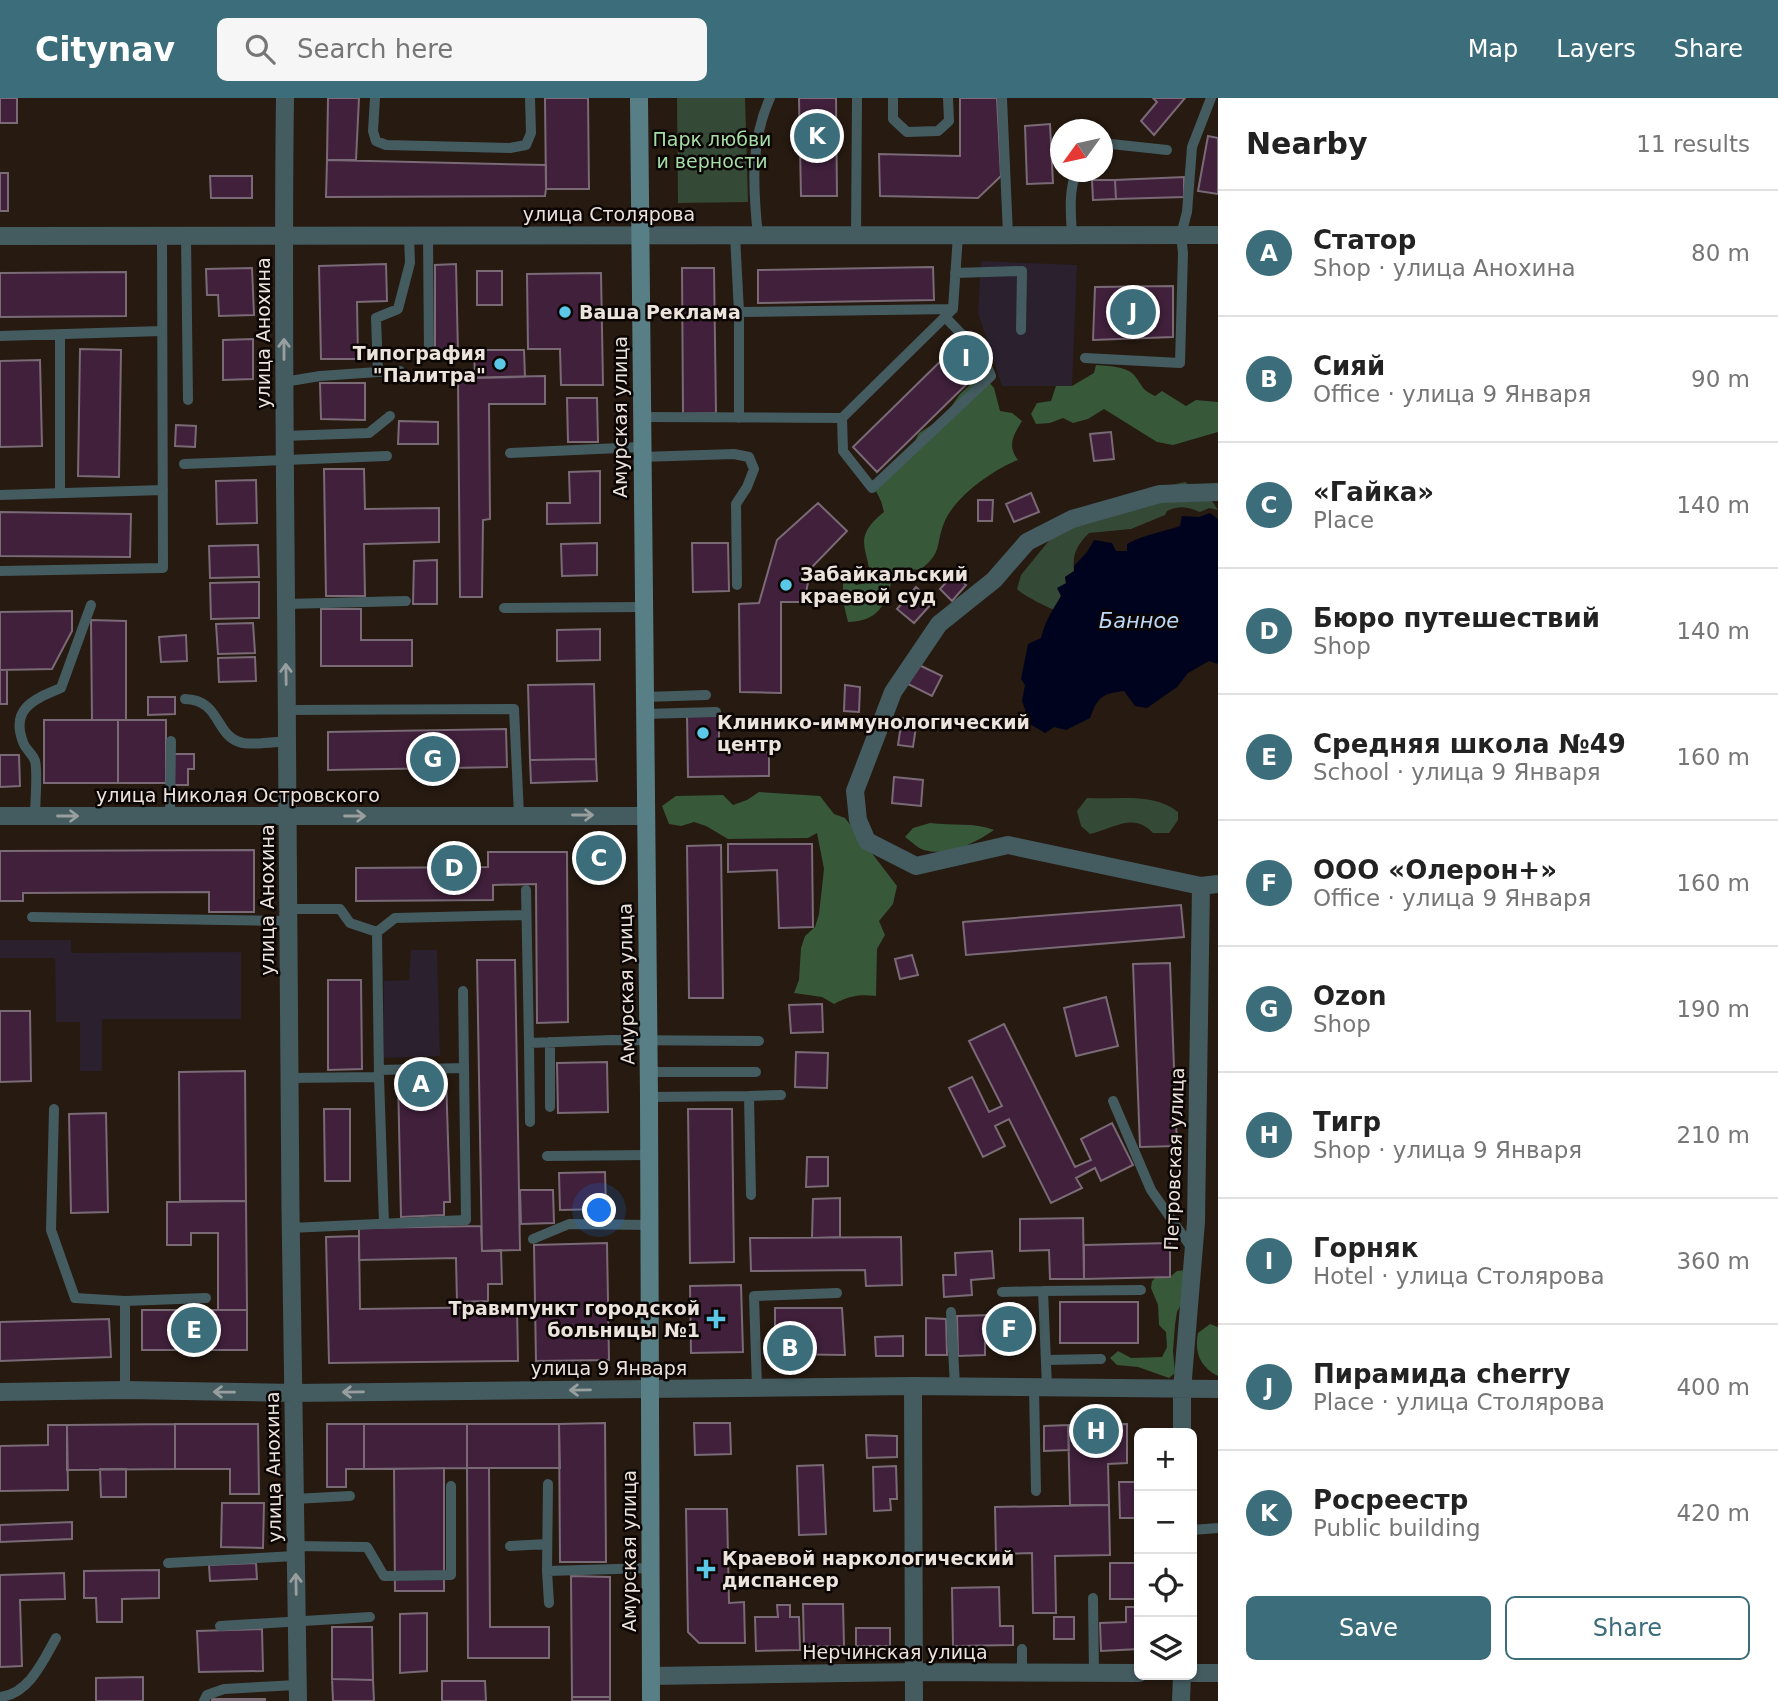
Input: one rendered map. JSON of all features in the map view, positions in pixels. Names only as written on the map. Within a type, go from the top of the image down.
[{"type":"main road","name":"Амурская улица","points":[[639,98],[649,1072],[651,1701]]},
{"type":"street","name":"улица Анохина","points":[[285,98],[283,235],[290,1228],[298,1693]]},
{"type":"street","name":"улица Столярова","points":[[0,236],[1218,235]]},
{"type":"street","points":[[1210,885],[1008,845],[916,866],[867,841],[858,820],[855,792],[893,692],[939,624],[995,580],[1027,542],[1072,519],[1160,494],[1218,492]]},
{"type":"street","name":"улица Николая Островского","points":[[0,816],[645,816]]},
{"type":"street","name":"Петровская улица","points":[[1182,1428],[1182,1390],[1196,1209],[1210,885]]},
{"type":"street","points":[[913,1385],[914,1701]]},
{"type":"street","name":"улица 9 Января","points":[[0,1392],[125,1390],[293,1393],[913,1385],[1218,1389]]},
{"type":"street","name":"Нерчинская улица","points":[[651,1676],[916,1672],[1134,1673]]},
{"type":"street","points":[[1197,1674],[1218,1673]]},
{"type":"street","points":[[1181,1701],[1182,1680]]},
{"type":"lane","points":[[375,98],[373,131],[376,141],[386,145],[510,148],[526,145],[531,133],[530,98]]},
{"type":"lane","points":[[758,236],[753,165],[762,116],[770,98]]},
{"type":"lane","points":[[856,235],[857,98]]},
{"type":"lane","points":[[893,98],[893,119],[907,132],[938,131],[949,121],[948,98]]},
{"type":"lane","points":[[1002,98],[1008,234]]},
{"type":"lane","points":[[1085,358],[1180,363],[1183,253],[1181,235],[1186,212],[1192,147],[1211,98]]},
{"type":"lane","points":[[1113,144],[1167,150]]},
{"type":"lane","points":[[1072,235],[1074,182]]},
{"type":"lane","points":[[378,372],[376,318],[398,309],[410,263],[410,235]]},
{"type":"lane","points":[[428,235],[429,355]]},
{"type":"lane","points":[[735,235],[739,312],[739,418]]},
{"type":"lane","points":[[641,417],[842,418],[949,313],[958,235]]},
{"type":"lane","points":[[0,571],[163,568],[162,236]]},
{"type":"lane","points":[[186,236],[188,401]]},
{"type":"lane","points":[[955,273],[1022,271],[1021,330]]},
{"type":"lane","points":[[739,312],[949,313]]},
{"type":"lane","points":[[842,418],[843,451],[872,488],[991,376],[982,355],[949,313]]},
{"type":"lane","points":[[0,336],[162,331]]},
{"type":"lane","points":[[60,335],[60,494]]},
{"type":"lane","points":[[284,382],[320,376],[400,371]]},
{"type":"lane","points":[[284,436],[369,433],[390,415]]},
{"type":"lane","points":[[510,453],[641,452],[734,454],[749,457],[754,469],[747,487],[736,503],[737,585]]},
{"type":"lane","points":[[184,464],[387,456]]},
{"type":"lane","points":[[0,495],[163,490]]},
{"type":"lane","points":[[285,604],[406,601]]},
{"type":"lane","points":[[34,816],[35,760],[23,744],[19,726],[23,711],[34,699],[61,688],[91,606]]},
{"type":"lane","points":[[504,608],[643,607]]},
{"type":"lane","points":[[645,706],[706,695]]},
{"type":"lane","points":[[185,699],[200,699],[225,732],[241,743],[287,741]]},
{"type":"lane","points":[[645,706],[716,712]]},
{"type":"lane","points":[[287,710],[514,709],[519,815]]},
{"type":"lane","points":[[170,816],[171,741]]},
{"type":"lane","points":[[526,890],[530,1122]]},
{"type":"lane","points":[[32,917],[288,915],[340,909],[350,923],[377,932]]},
{"type":"lane","points":[[377,932],[395,918],[525,915]]},
{"type":"lane","points":[[377,932],[384,1224]]},
{"type":"lane","points":[[290,1228],[466,1220],[464,991]]},
{"type":"lane","points":[[529,1043],[758,1041]]},
{"type":"lane","points":[[550,1042],[550,1107]]},
{"type":"lane","points":[[289,1078],[464,1068]]},
{"type":"lane","points":[[649,1072],[756,1072]]},
{"type":"lane","points":[[649,1097],[781,1095]]},
{"type":"lane","points":[[749,1097],[751,1195]]},
{"type":"lane","points":[[1114,1101],[1151,1190],[1193,1251]]},
{"type":"lane","points":[[54,1110],[51,1230],[75,1298],[125,1301],[206,1298]]},
{"type":"lane","points":[[547,1156],[649,1154]]},
{"type":"lane","points":[[533,1238],[569,1224],[649,1225]]},
{"type":"lane","points":[[1002,1292],[1141,1290]]},
{"type":"lane","points":[[1036,1491],[1040,1387],[1046,1360],[1043,1291]]},
{"type":"lane","points":[[757,1387],[754,1296],[837,1293]]},
{"type":"lane","points":[[125,1301],[125,1390]]},
{"type":"lane","points":[[951,1312],[955,1386]]},
{"type":"lane","points":[[1046,1360],[1101,1359]]},
{"type":"lane","points":[[548,1484],[549,1603]]},
{"type":"lane","points":[[168,1563],[367,1547],[384,1576],[451,1575],[451,1486]]},
{"type":"lane","points":[[294,1499],[349,1496]]},
{"type":"lane","points":[[1197,1530],[1218,1528]]},
{"type":"lane","points":[[510,1546],[547,1544]]},
{"type":"lane","points":[[547,1571],[650,1568]]},
{"type":"lane","points":[[1093,1598],[1094,1673]]},
{"type":"lane","points":[[220,1626],[370,1617]]},
{"type":"lane","points":[[0,1697],[10,1696],[32,1678],[56,1638]]},
{"type":"lane","points":[[1022,1648],[1022,1672]]},
{"type":"lane","points":[[204,1701],[207,1695],[224,1689],[298,1693]]},
{"type":"shaded area","points":[[981,261],[1077,265],[1072,386],[1002,386],[978,313]]},
{"type":"shaded area","points":[[0,940],[71,940],[71,953],[241,952],[241,1019],[102,1019],[102,1071],[80,1071],[80,1022],[56,1022],[55,958],[0,958]]},
{"type":"shaded area","points":[[411,950],[437,950],[440,1056],[383,1058],[384,981],[409,980]]},
{"type":"green space","name":"Парк любви и верности","points":[[677,98],[745,98],[748,202],[678,203]]},
{"type":"green space","points":[[1096,365],[1127,370],[1150,394],[1155,396],[1162,391],[1186,406],[1196,400],[1218,402],[1218,432],[1173,445],[1157,442],[1104,409],[1088,419],[1073,423],[1063,418],[1036,424],[1031,414],[1037,403],[1051,401],[1056,386],[1072,386],[1094,373]]},
{"type":"green space","points":[[982,374],[994,388],[1000,411],[1012,413],[1022,421],[1012,440],[1018,460],[987,477],[956,503],[944,523],[932,558],[920,570],[909,569],[892,580],[879,610],[867,619],[848,622],[843,601],[843,573],[856,585],[870,582],[864,538],[873,522],[884,512],[876,491],[885,477],[902,466],[919,433],[944,417],[960,394]]},
{"type":"green space","points":[[1185,482],[1210,498],[1218,510],[1209,508],[1200,512],[1180,507],[1131,529],[1089,533],[1076,550],[1074,571],[1065,577],[1066,583],[1055,610],[1017,589],[1021,575],[1052,537],[1171,485]]},
{"type":"green space","points":[[759,792],[820,796],[834,814],[845,818],[897,886],[893,904],[879,921],[885,935],[877,949],[876,996],[854,996],[834,1004],[822,997],[794,993],[799,980],[801,948],[805,936],[815,927],[819,914],[824,869],[817,833],[808,838],[728,839],[694,822],[681,826],[669,824],[662,806],[676,796],[723,795],[733,805]]},
{"type":"green space","points":[[1087,798],[1147,799],[1178,812],[1178,820],[1169,833],[1153,833],[1138,823],[1123,823],[1090,834],[1081,826],[1077,811]]},
{"type":"green space","points":[[930,823],[971,825],[994,830],[970,844],[942,852],[921,849],[905,837],[913,828]]},
{"type":"green space","points":[[1186,1270],[1184,1299],[1177,1312],[1175,1325],[1175,1373],[1169,1378],[1138,1367],[1117,1365],[1110,1358],[1118,1351],[1131,1358],[1162,1357],[1167,1347],[1166,1332],[1159,1325],[1158,1305],[1151,1288],[1152,1281],[1159,1275],[1171,1276],[1177,1271]]},
{"type":"green space","points":[[1210,1324],[1218,1327],[1218,1376],[1207,1368],[1198,1353],[1198,1333]]},
{"type":"water","name":"Банное","points":[[1210,513],[1218,519],[1218,664],[1209,661],[1188,673],[1177,687],[1147,708],[1135,706],[1124,691],[1101,698],[1090,718],[1066,730],[1054,727],[1045,733],[1030,724],[1022,701],[1025,685],[1021,679],[1028,644],[1041,638],[1061,596],[1057,588],[1066,583],[1065,577],[1074,571],[1074,566],[1094,540],[1112,543],[1116,551],[1127,551],[1127,544],[1133,541],[1180,526],[1182,516],[1199,517]]},
{"type":"building","points":[[0,98],[17,98],[17,123],[0,123]]},
{"type":"building","points":[[328,98],[359,98],[356,160],[327,160]]},
{"type":"building","points":[[545,98],[588,98],[589,189],[546,189]]},
{"type":"building","points":[[799,98],[836,98],[837,196],[801,196]]},
{"type":"building","points":[[960,98],[997,98],[1001,176],[978,198],[880,196],[879,154],[960,156]]},
{"type":"building","points":[[1153,98],[1185,98],[1154,135],[1141,121],[1157,102]]},
{"type":"building","points":[[1050,124],[1050,182],[1053,183],[1027,184],[1025,126]]},
{"type":"building","points":[[1208,136],[1218,138],[1218,194],[1198,191]]},
{"type":"building","points":[[327,160],[546,165],[545,196],[326,197]]},
{"type":"building","points":[[0,173],[8,173],[8,211],[0,211]]},
{"type":"building","points":[[210,176],[252,176],[252,198],[211,198]]},
{"type":"building","points":[[1184,177],[1184,197],[1116,199],[1115,180]]},
{"type":"building","points":[[1115,180],[1116,199],[1093,200],[1092,182]]},
{"type":"building","points":[[386,264],[387,301],[357,302],[358,359],[321,359],[319,266]]},
{"type":"building","points":[[456,264],[458,353],[435,353],[435,265]]},
{"type":"building","points":[[933,267],[934,300],[758,303],[758,270]]},
{"type":"building","points":[[252,268],[254,315],[219,316],[218,295],[207,295],[206,269]]},
{"type":"building","points":[[682,268],[714,268],[716,413],[683,414]]},
{"type":"building","points":[[477,271],[502,271],[502,305],[477,305]]},
{"type":"building","points":[[126,272],[126,316],[0,317],[0,273]]},
{"type":"building","name":"Ваша Реклама","points":[[601,273],[603,385],[561,385],[560,349],[528,349],[527,274]]},
{"type":"building","points":[[1173,286],[1173,337],[1093,340],[1095,287]]},
{"type":"building","points":[[253,339],[253,379],[223,380],[223,340]]},
{"type":"building","points":[[954,348],[978,373],[877,472],[853,447]]},
{"type":"building","points":[[80,349],[121,350],[119,477],[78,476]]},
{"type":"building","name":"Типография \"Палитра\"","points":[[474,350],[524,350],[525,377],[475,378]]},
{"type":"building","points":[[40,360],[42,446],[0,447],[0,361]]},
{"type":"building","points":[[545,376],[545,404],[489,404],[490,519],[483,520],[482,597],[460,597],[458,378]]},
{"type":"building","points":[[320,383],[365,383],[365,420],[321,419]]},
{"type":"building","points":[[567,398],[597,398],[598,442],[568,442]]},
{"type":"building","points":[[399,421],[438,422],[438,444],[398,444]]},
{"type":"building","points":[[176,425],[196,426],[195,447],[175,446]]},
{"type":"building","points":[[1111,432],[1114,459],[1094,461],[1090,434]]},
{"type":"building","points":[[324,469],[364,469],[365,509],[439,508],[439,542],[364,544],[365,596],[326,596]]},
{"type":"building","points":[[600,471],[600,523],[547,524],[547,503],[570,503],[569,472]]},
{"type":"building","points":[[256,480],[257,523],[217,524],[216,481]]},
{"type":"building","points":[[1031,493],[1039,512],[1014,522],[1006,504]]},
{"type":"building","points":[[978,500],[993,500],[992,521],[978,521]]},
{"type":"building","name":"Забайкальский краевой суд","points":[[818,503],[847,531],[811,568],[804,602],[781,602],[781,693],[740,692],[739,604],[759,603],[777,540]]},
{"type":"building","points":[[0,512],[131,514],[130,557],[0,556]]},
{"type":"building","points":[[597,543],[597,575],[562,576],[561,544]]},
{"type":"building","points":[[692,543],[728,543],[729,591],[693,592]]},
{"type":"building","points":[[258,545],[259,577],[210,578],[209,546]]},
{"type":"building","points":[[437,560],[437,604],[413,604],[414,561]]},
{"type":"building","points":[[954,574],[966,585],[952,601],[940,589]]},
{"type":"building","points":[[259,582],[259,618],[211,619],[210,583]]},
{"type":"building","points":[[259,582],[259,618],[211,619],[210,583]]},
{"type":"building","points":[[916,587],[933,602],[914,623],[897,609]]},
{"type":"building","points":[[321,609],[361,609],[361,640],[412,640],[412,666],[321,666]]},
{"type":"building","points":[[72,611],[72,631],[52,669],[0,670],[0,612]]},
{"type":"building","points":[[91,620],[126,621],[126,720],[92,720]]},
{"type":"building","points":[[253,623],[255,653],[218,654],[216,624]]},
{"type":"building","points":[[600,629],[600,660],[557,661],[557,630]]},
{"type":"building","points":[[186,635],[187,661],[161,662],[159,637]]},
{"type":"building","points":[[255,657],[256,681],[219,682],[218,658]]},
{"type":"building","points":[[917,664],[942,676],[932,696],[908,684]]},
{"type":"building","points":[[0,670],[7,670],[7,704],[0,704]]},
{"type":"building","points":[[594,684],[596,759],[530,760],[528,685]]},
{"type":"building","points":[[845,685],[860,687],[859,712],[844,711]]},
{"type":"building","points":[[148,697],[175,697],[175,714],[148,715]]},
{"type":"building","name":"Клинико-иммунологический центр","points":[[719,714],[719,752],[769,752],[769,776],[688,777],[687,715]]},
{"type":"building","points":[[902,718],[917,720],[913,747],[898,745]]},
{"type":"building","points":[[44,720],[118,720],[118,783],[44,783]]},
{"type":"building","points":[[118,720],[166,720],[166,783],[118,783]]},
{"type":"building","points":[[506,729],[507,767],[328,770],[328,732]]},
{"type":"building","points":[[169,754],[194,754],[194,769],[188,769],[188,785],[169,785]]},
{"type":"building","points":[[0,755],[19,755],[20,786],[0,787]]},
{"type":"building","points":[[596,759],[597,781],[531,783],[530,760]]},
{"type":"building","points":[[894,777],[923,780],[921,806],[892,803]]},
{"type":"building","points":[[728,844],[812,844],[813,927],[779,928],[777,870],[728,872]]},
{"type":"building","points":[[721,845],[723,998],[689,998],[687,846]]},
{"type":"building","points":[[254,850],[254,912],[209,912],[209,892],[23,893],[23,901],[0,901],[0,851]]},
{"type":"building","points":[[488,852],[567,852],[568,1022],[537,1023],[536,884],[493,885],[493,900],[356,901],[356,868],[488,867]]},
{"type":"building","points":[[1181,905],[1184,937],[966,955],[963,922]]},
{"type":"building","points":[[912,955],[918,975],[900,979],[895,959]]},
{"type":"building","points":[[477,960],[515,960],[520,1250],[482,1251]]},
{"type":"building","points":[[1170,963],[1177,1146],[1140,1147],[1133,964]]},
{"type":"building","points":[[328,980],[361,980],[362,1069],[328,1070]]},
{"type":"building","points":[[1106,997],[1118,1046],[1076,1056],[1064,1008]]},
{"type":"building","points":[[822,1004],[823,1032],[791,1033],[789,1005]]},
{"type":"building","points":[[0,1011],[30,1011],[31,1081],[0,1082]]},
{"type":"building","points":[[1004,1024],[1075,1167],[1091,1160],[1081,1139],[1112,1123],[1133,1165],[1101,1181],[1095,1168],[1076,1178],[1082,1188],[1051,1203],[1009,1119],[995,1126],[1005,1146],[983,1157],[949,1088],[972,1077],[989,1112],[1002,1106],[969,1041]]},
{"type":"building","points":[[796,1052],[828,1053],[827,1088],[795,1087]]},
{"type":"building","points":[[607,1062],[608,1112],[558,1113],[557,1063]]},
{"type":"building","points":[[245,1071],[246,1201],[180,1201],[179,1072]]},
{"type":"building","points":[[446,1077],[450,1202],[444,1202],[444,1215],[401,1217],[398,1078]]},
{"type":"building","points":[[324,1109],[350,1109],[350,1181],[325,1181]]},
{"type":"building","points":[[688,1109],[732,1109],[734,1262],[690,1263]]},
{"type":"building","points":[[106,1113],[108,1212],[71,1213],[69,1114]]},
{"type":"building","points":[[807,1157],[828,1157],[828,1186],[806,1187]]},
{"type":"building","points":[[605,1172],[606,1209],[560,1210],[559,1173]]},
{"type":"building","points":[[520,1190],[553,1190],[554,1223],[521,1224]]},
{"type":"building","points":[[840,1198],[840,1237],[812,1238],[813,1199]]},
{"type":"building","points":[[246,1201],[247,1310],[218,1310],[218,1233],[191,1233],[191,1245],[167,1245],[167,1202]]},
{"type":"building","points":[[1083,1218],[1084,1279],[1050,1279],[1049,1250],[1020,1251],[1020,1219]]},
{"type":"building","points":[[481,1226],[482,1251],[501,1250],[502,1284],[488,1284],[488,1301],[457,1302],[456,1258],[359,1260],[359,1228]]},
{"type":"building","points":[[359,1236],[360,1309],[517,1307],[518,1361],[329,1363],[326,1237]]},
{"type":"building","points":[[901,1237],[902,1285],[866,1286],[865,1270],[751,1271],[750,1238]]},
{"type":"building","points":[[607,1243],[609,1360],[536,1361],[534,1245]]},
{"type":"building","points":[[1170,1243],[1170,1277],[1084,1279],[1084,1245]]},
{"type":"building","points":[[992,1251],[994,1278],[971,1280],[972,1295],[944,1297],[943,1275],[956,1275],[955,1253]]},
{"type":"building","name":"Травмпункт городской больницы №1","points":[[741,1285],[743,1352],[691,1353],[690,1286]]},
{"type":"building","points":[[1060,1302],[1138,1302],[1138,1343],[1060,1343]]},
{"type":"building","points":[[775,1308],[842,1308],[845,1355],[775,1354]]},
{"type":"building","points":[[142,1310],[247,1310],[247,1350],[142,1350]]},
{"type":"building","points":[[1023,1314],[1023,1340],[985,1341],[985,1355],[958,1356],[957,1316]]},
{"type":"building","points":[[926,1318],[946,1319],[947,1355],[926,1355]]},
{"type":"building","points":[[109,1319],[111,1357],[0,1361],[0,1322]]},
{"type":"building","points":[[903,1336],[903,1356],[876,1356],[875,1337]]},
{"type":"building","points":[[605,1423],[606,1562],[560,1562],[559,1424]]},
{"type":"building","points":[[694,1423],[730,1423],[731,1454],[695,1455]]},
{"type":"building","points":[[175,1424],[258,1424],[259,1494],[230,1494],[230,1469],[175,1469]]},
{"type":"building","points":[[175,1424],[175,1469],[67,1470],[67,1425]]},
{"type":"building","points":[[327,1424],[364,1424],[364,1469],[346,1469],[346,1487],[327,1487]]},
{"type":"building","points":[[364,1424],[467,1424],[467,1468],[364,1469]]},
{"type":"building","points":[[467,1424],[559,1424],[560,1468],[467,1468]]},
{"type":"building","points":[[1127,1424],[1127,1463],[1108,1464],[1109,1505],[1070,1505],[1068,1425]]},
{"type":"building","points":[[48,1425],[67,1425],[68,1490],[0,1491],[0,1446],[48,1445]]},
{"type":"building","points":[[1068,1425],[1069,1450],[1044,1451],[1044,1426]]},
{"type":"building","points":[[866,1435],[897,1436],[897,1457],[867,1458]]},
{"type":"building","points":[[823,1465],[826,1534],[799,1535],[797,1466]]},
{"type":"building","points":[[896,1466],[897,1499],[890,1499],[891,1510],[874,1511],[873,1467]]},
{"type":"building","points":[[444,1468],[444,1591],[395,1591],[394,1469]]},
{"type":"building","points":[[467,1468],[489,1468],[490,1627],[549,1627],[549,1658],[468,1658]]},
{"type":"building","points":[[100,1469],[126,1469],[126,1497],[101,1497]]},
{"type":"building","points":[[1119,1482],[1134,1482],[1134,1518],[1120,1518]]},
{"type":"building","points":[[222,1503],[264,1503],[263,1548],[221,1547]]},
{"type":"building","points":[[1109,1505],[1110,1555],[1055,1556],[1056,1613],[1033,1613],[1032,1553],[996,1554],[995,1507]]},
{"type":"building","points":[[686,1509],[727,1509],[729,1603],[744,1602],[745,1643],[699,1643],[688,1632]]},
{"type":"building","points":[[72,1522],[72,1539],[0,1542],[0,1525]]},
{"type":"building","points":[[256,1563],[257,1579],[210,1581],[209,1565]]},
{"type":"building","points":[[1110,1563],[1134,1563],[1134,1599],[1110,1599]]},
{"type":"building","points":[[159,1570],[159,1598],[122,1599],[122,1622],[97,1622],[96,1598],[84,1598],[84,1571]]},
{"type":"building","points":[[64,1573],[65,1599],[20,1600],[22,1666],[0,1667],[0,1575]]},
{"type":"building","points":[[571,1576],[610,1577],[610,1697],[572,1697]]},
{"type":"building","points":[[999,1587],[1000,1626],[1013,1626],[1013,1645],[953,1646],[952,1588]]},
{"type":"building","points":[[803,1604],[843,1604],[844,1646],[804,1647]]},
{"type":"building","points":[[777,1605],[790,1605],[790,1617],[799,1617],[800,1650],[756,1651],[755,1617],[778,1617]]},
{"type":"building","points":[[1126,1607],[1134,1607],[1134,1649],[1101,1651],[1100,1623],[1126,1622]]},
{"type":"building","points":[[427,1613],[427,1671],[400,1673],[400,1614]]},
{"type":"building","points":[[1054,1617],[1074,1617],[1074,1639],[1054,1639]]},
{"type":"building","points":[[332,1627],[372,1627],[373,1680],[332,1679]]},
{"type":"building","points":[[856,1628],[890,1628],[890,1646],[856,1646]]},
{"type":"building","points":[[262,1629],[263,1671],[199,1672],[197,1631]]},
{"type":"building","points":[[143,1677],[143,1701],[96,1701],[96,1678]]},
{"type":"building","points":[[332,1679],[373,1680],[374,1701],[333,1701]]},
{"type":"building","points":[[442,1681],[485,1681],[486,1701],[442,1701]]},
{"type":"building","points":[[572,1697],[610,1697],[610,1701],[572,1701]]},
{"type":"building","points":[[265,1699],[265,1701],[212,1701]]},
{"type":"place","name":"Росреестр","points":[[817,136]]},
{"type":"place","name":"Ваша Реклама","points":[[565,312]]},
{"type":"place","name":"Пирамида cherry","points":[[1133,312]]},
{"type":"place","name":"Горняк","points":[[966,358]]},
{"type":"place","name":"Типография \"Палитра\"","points":[[500,364]]},
{"type":"place","name":"Забайкальский краевой суд","points":[[786,585]]},
{"type":"place","name":"Клинико-иммунологический центр","points":[[703,733]]},
{"type":"place","name":"Ozon","points":[[433,759]]},
{"type":"place","name":"«Гайка»","points":[[599,858]]},
{"type":"place","name":"Бюро путешествий","points":[[454,868]]},
{"type":"place","name":"Статор","points":[[421,1084]]},
{"type":"place","name":"Травмпункт городской больницы №1","points":[[716,1319]]},
{"type":"place","name":"ООО «Олерон+»","points":[[1009,1329]]},
{"type":"place","name":"Средняя школа №49","points":[[194,1330]]},
{"type":"place","name":"Сияй","points":[[790,1348]]},
{"type":"place","name":"Тигр","points":[[1096,1431]]},
{"type":"place","name":"Краевой наркологический диспансер","points":[[706,1569]]}]
